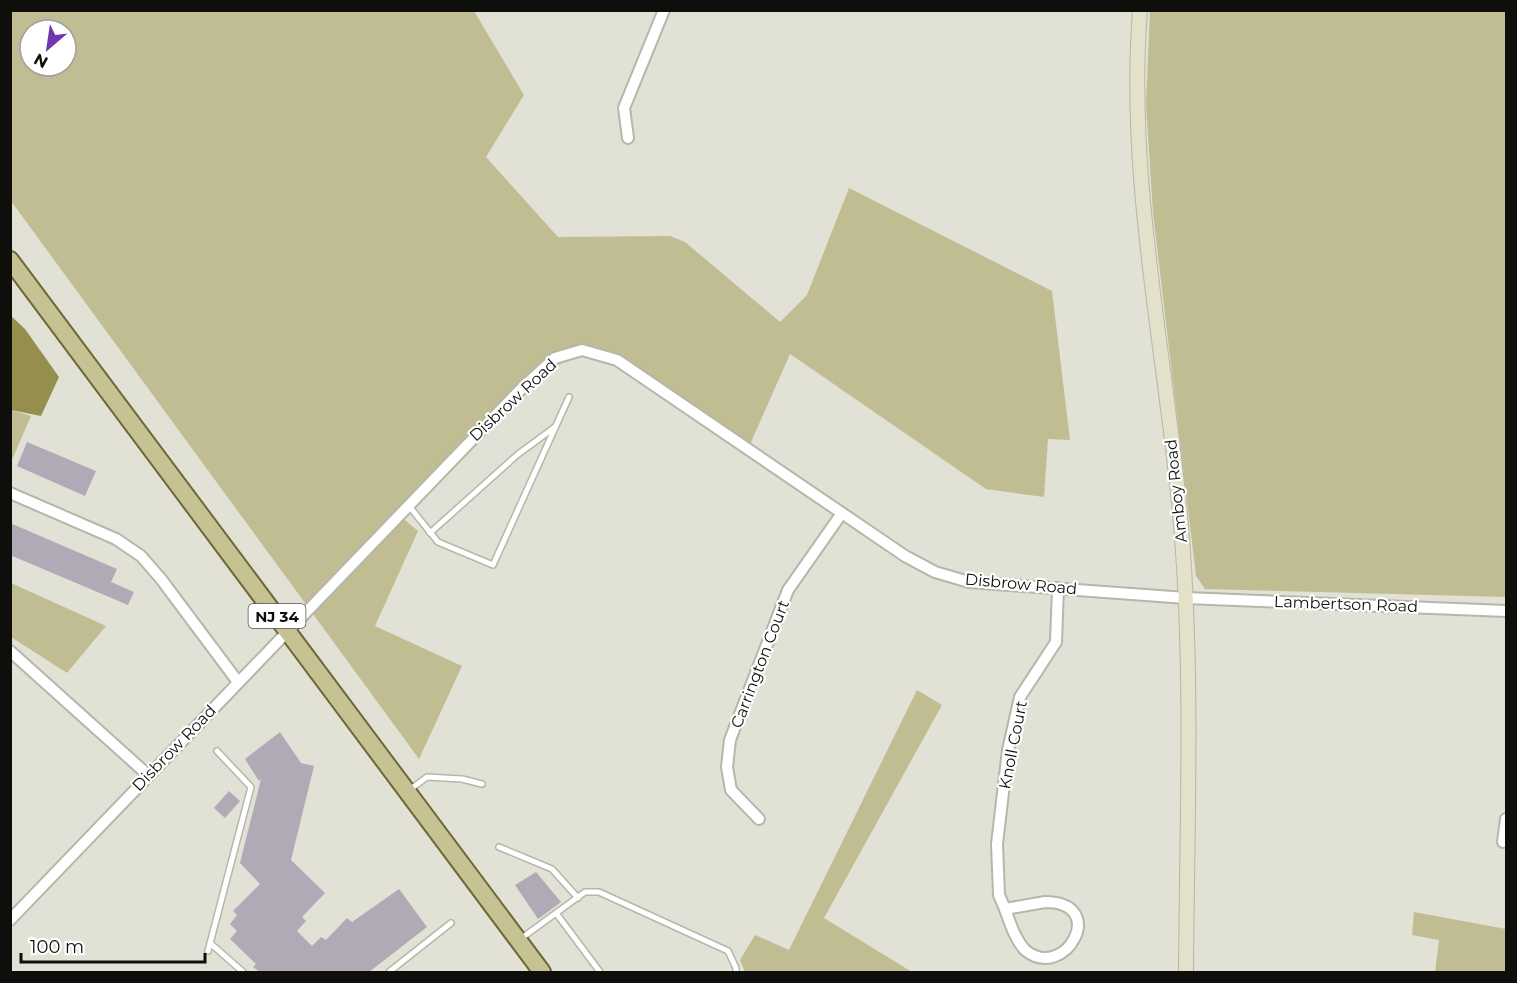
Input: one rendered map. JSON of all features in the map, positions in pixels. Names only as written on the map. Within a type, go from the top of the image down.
[{"type":"main road","name":"NJ 34","points":[[10,260],[542,972]]},
{"type":"street","points":[[628,138],[624,108],[664,10]]},
{"type":"street","name":"Amboy Road","points":[[1140,10],[1139,167],[1179,503],[1186,598],[1186,972]]},
{"type":"street","name":"Disbrow Road","points":[[10,920],[147,774],[519,391],[555,358],[582,350],[617,360],[905,556],[935,572],[969,582],[1186,598]]},
{"type":"street","points":[[10,493],[116,539],[141,556],[238,682]]},
{"type":"street","name":"Carrington Court","points":[[759,819],[731,790],[727,767],[730,740],[788,590],[842,513]]},
{"type":"street","name":"Knoll Court","points":[[1005,909],[1045,902],[1065,906],[1077,919],[1078,928],[1074,946],[1068,955],[1058,960],[1036,960],[1020,945],[999,895],[997,844],[1008,750],[1020,697],[1056,642],[1058,588]]},
{"type":"street","name":"Lambertson Road","points":[[1186,598],[1506,611]]},
{"type":"street","points":[[10,651],[147,774]]},
{"type":"street","points":[[1503,842],[1506,819]]},
{"type":"lane","points":[[408,505],[438,542],[493,566],[569,397]]},
{"type":"lane","points":[[430,533],[517,454],[555,427]]},
{"type":"lane","points":[[208,951],[251,787],[217,751]]},
{"type":"lane","points":[[407,792],[427,777],[462,779],[482,784]]},
{"type":"lane","points":[[499,847],[552,869],[578,898]]},
{"type":"lane","points":[[518,941],[585,892],[599,892],[728,951],[736,972]]},
{"type":"lane","points":[[556,913],[600,972]]},
{"type":"lane","points":[[389,972],[451,923]]},
{"type":"lane","points":[[210,943],[243,972]]},
{"type":"shaded area","points":[[10,11],[474,11],[524,95],[486,157],[558,237],[670,236],[685,242],[780,322],[807,295],[849,188],[1052,291],[1070,440],[1048,439],[1044,497],[986,489],[790,354],[748,449],[619,359],[587,350],[542,374],[399,515],[418,531],[375,626],[462,666],[419,759],[11,201]]},
{"type":"shaded area","points":[[1150,11],[1506,11],[1506,597],[1205,589],[1196,576],[1153,213],[1146,104]]},
{"type":"shaded area","points":[[10,315],[25,329],[59,377],[41,416],[11,410]]},
{"type":"shaded area","points":[[11,410],[31,416],[11,462]]},
{"type":"shaded area","points":[[11,583],[106,626],[67,673],[11,637]]},
{"type":"shaded area","points":[[917,690],[942,705],[824,918],[912,972],[745,972],[740,960],[755,935],[789,950]]},
{"type":"shaded area","points":[[1414,912],[1506,929],[1506,972],[1435,972],[1439,940],[1412,935]]},
{"type":"building","points":[[27,442],[96,471],[85,496],[17,466]]},
{"type":"building","points":[[10,523],[117,569],[111,582],[134,592],[128,605],[10,555]]},
{"type":"building","points":[[280,732],[301,763],[314,766],[291,860],[325,893],[302,917],[306,921],[297,931],[312,946],[321,937],[326,940],[347,918],[352,922],[399,889],[427,927],[369,972],[260,972],[253,967],[256,964],[230,939],[237,931],[230,924],[237,915],[233,911],[260,884],[240,863],[261,779],[259,781],[245,759]]},
{"type":"building","points":[[229,791],[240,801],[225,818],[214,808]]},
{"type":"building","points":[[536,872],[561,902],[538,919],[515,885]]}]
